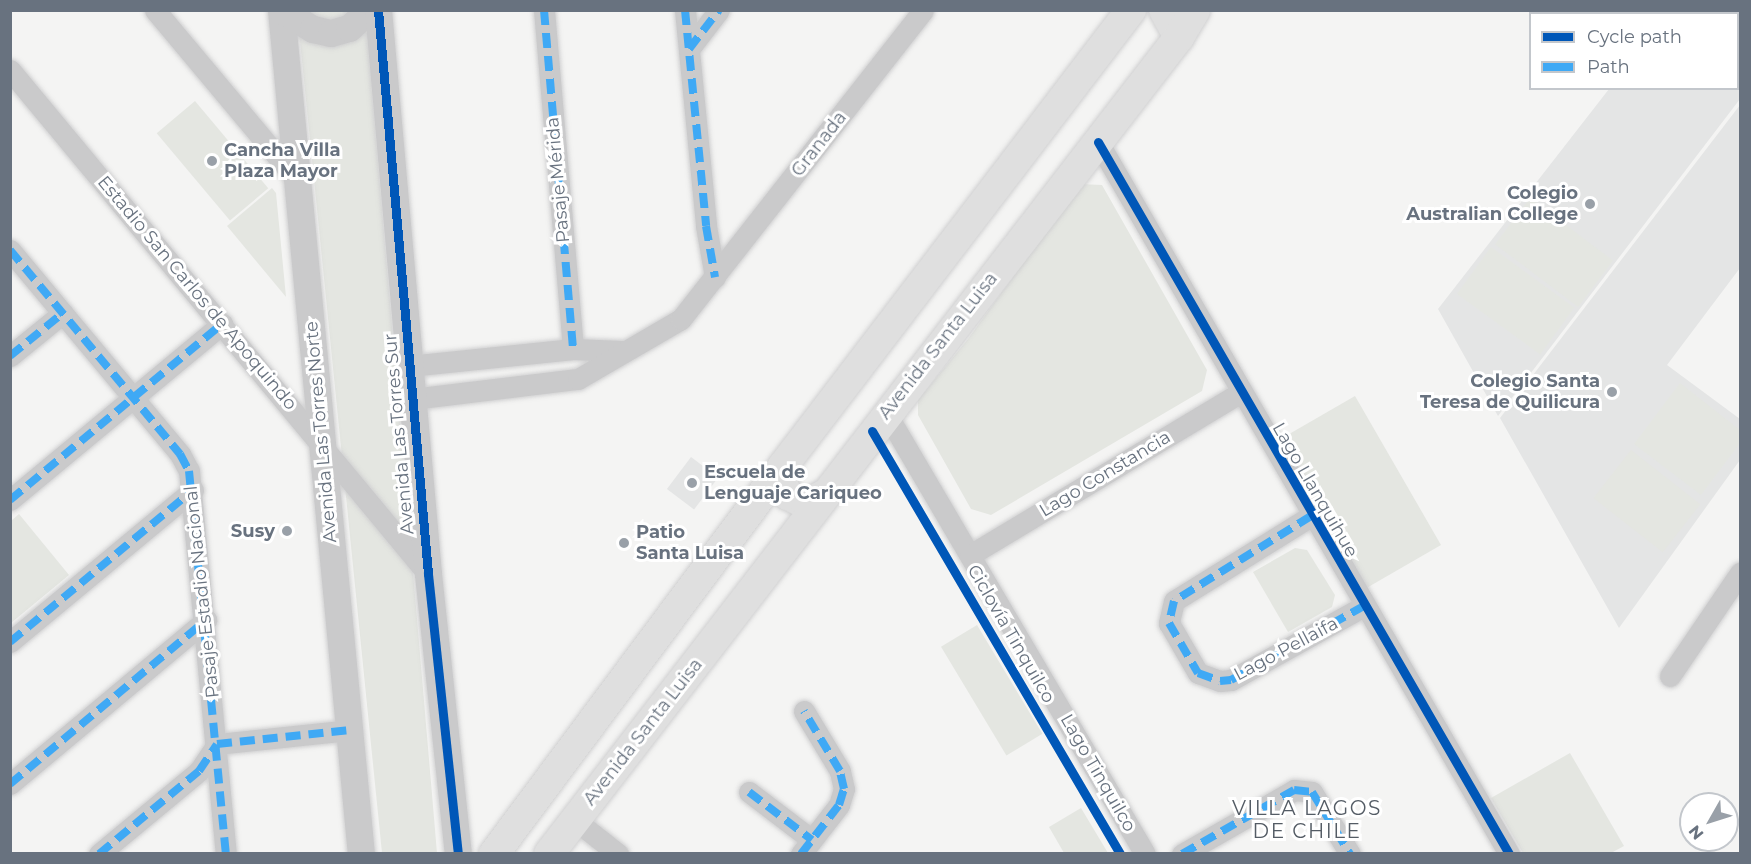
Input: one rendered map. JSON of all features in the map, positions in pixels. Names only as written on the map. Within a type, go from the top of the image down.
[{"type":"main road","points":[[494,854],[783,466],[1131,10]]},
{"type":"main road","points":[[1164,10],[1179,37]]},
{"type":"main road","name":"Avenida Santa Luisa","points":[[549,854],[886,413],[1179,37],[1195,10]]},
{"type":"main road","points":[[783,466],[782,483],[788,495],[806,504],[824,495]]},
{"type":"street","points":[[155,10],[297,180]]},
{"type":"street","points":[[282,10],[313,29],[331,33],[349,28],[369,10]]},
{"type":"street","name":"Avenida Las Torres Norte","points":[[282,10],[361,854]]},
{"type":"street","name":"Avenida Las Torres Sur","points":[[378,10],[428,574],[458,854]]},
{"type":"street","name":"Pasaje Mérida","points":[[544,10],[573,349]]},
{"type":"street","points":[[685,10],[706,226],[715,277]]},
{"type":"street","points":[[689,49],[719,10]]},
{"type":"street","name":"Granada","points":[[412,399],[578,379],[609,364],[622,351],[681,319],[923,10]]},
{"type":"street","name":"Estadio San Carlos de Apoquindo","points":[[10,70],[428,574]]},
{"type":"street","name":"Lago Llanquihue","points":[[1098,142],[1311,516],[1509,854]]},
{"type":"street","name":"Pasaje Estadio Nacional","points":[[10,250],[180,454],[193,490],[226,854]]},
{"type":"street","points":[[10,356],[63,313]]},
{"type":"street","points":[[10,500],[222,324]]},
{"type":"street","points":[[410,366],[573,349],[622,351]]},
{"type":"street","name":"Lago Constancia","points":[[970,555],[1240,393]]},
{"type":"street","name":"Lago Tinquilco","points":[[886,413],[1145,854]]},
{"type":"street","points":[[10,642],[193,490]]},
{"type":"street","name":"Lago Pellaifa","points":[[1311,516],[1174,601],[1169,623],[1198,673],[1220,681],[1231,680],[1364,606]]},
{"type":"street","points":[[1670,676],[1740,573]]},
{"type":"street","points":[[10,784],[206,620]]},
{"type":"street","points":[[749,792],[807,847],[838,805],[844,789],[840,771],[804,711]]},
{"type":"street","points":[[99,854],[199,771],[217,744],[350,730]]},
{"type":"street","points":[[1182,854],[1294,790],[1312,792],[1350,854]]},
{"type":"street","points":[[575,820],[618,854]]},
{"type":"shaded area","name":"Colegio Australian College","points":[[1669,10],[1740,11],[1740,99],[1498,416],[1438,309],[1608,90],[1739,90],[1739,12],[1668,12]]},
{"type":"shaded area","points":[[297,11],[365,11],[437,853],[382,853]]},
{"type":"shaded area","name":"Cancha Villa Plaza Mayor","points":[[195,101],[268,188],[230,220],[157,133]]},
{"type":"shaded area","name":"Colegio Santa Teresa de Quilicura","points":[[1740,105],[1740,268],[1667,365],[1740,419],[1740,460],[1619,628],[1500,418]]},
{"type":"shaded area","points":[[1080,184],[1102,185],[1207,370],[1202,391],[991,515],[971,509],[918,415],[918,400],[968,339]]},
{"type":"shaded area","points":[[272,188],[276,193],[286,297],[227,226]]},
{"type":"shaded area","points":[[1530,198],[1613,261],[1578,307],[1495,244]]},
{"type":"shaded area","points":[[1491,247],[1574,308],[1540,354],[1457,294]]},
{"type":"shaded area","points":[[1680,383],[1740,430],[1740,443],[1701,495],[1634,444]]},
{"type":"shaded area","points":[[1355,396],[1441,545],[1364,589],[1278,440]]},
{"type":"shaded area","points":[[1631,450],[1700,504],[1663,552],[1593,498]]},
{"type":"shaded area","name":"Escuela de Lenguaje Cariqueo","points":[[691,457],[718,477],[694,509],[667,489]]},
{"type":"shaded area","points":[[19,514],[69,575],[11,623],[11,521]]},
{"type":"shaded area","points":[[1295,548],[1307,550],[1335,595],[1332,607],[1288,632],[1253,572]]},
{"type":"shaded area","points":[[977,625],[1042,734],[1006,755],[941,647]]},
{"type":"shaded area","points":[[1570,753],[1624,846],[1611,853],[1523,853],[1491,798]]},
{"type":"shaded area","points":[[1081,808],[1108,853],[1064,853],[1049,827]]},
{"type":"marked path","points":[[544,10],[573,349]]},
{"type":"marked path","points":[[685,10],[706,226],[715,277]]},
{"type":"marked path","points":[[689,49],[719,10]]},
{"type":"marked path","points":[[10,250],[180,454],[189,471],[226,854]]},
{"type":"marked path","points":[[10,356],[63,313]]},
{"type":"marked path","points":[[10,500],[222,324]]},
{"type":"marked path","points":[[10,642],[193,490]]},
{"type":"marked path","points":[[1311,516],[1174,601],[1169,623],[1198,673],[1220,681],[1231,680],[1364,606]]},
{"type":"marked path","points":[[10,784],[206,620]]},
{"type":"marked path","points":[[801,854],[839,805],[844,789],[840,771],[804,711]]},
{"type":"marked path","points":[[99,854],[199,771],[217,744],[350,730]]},
{"type":"marked path","points":[[1182,854],[1294,790],[1312,792],[1350,854]]},
{"type":"marked path","points":[[749,792],[812,840]]},
{"type":"cycle path","points":[[378,10],[428,574],[458,854]]},
{"type":"cycle path","points":[[1098,142],[1509,854]]},
{"type":"cycle path","name":"Ciclovía Tinquilco","points":[[872,431],[1120,854]]},
{"type":"place","name":"Cancha Villa Plaza Mayor","points":[[212,161]]},
{"type":"place","name":"Colegio Australian College","points":[[1590,204]]},
{"type":"place","name":"Colegio Santa Teresa de Quilicura","points":[[1612,392]]},
{"type":"place","name":"Escuela de Lenguaje Cariqueo","points":[[692,483]]},
{"type":"place","name":"Susy","points":[[287,531]]},
{"type":"place","name":"Patio Santa Luisa","points":[[624,543]]},
{"type":"district","name":"VILLA LAGOS DE CHILE","points":[[1307,820]]}]
